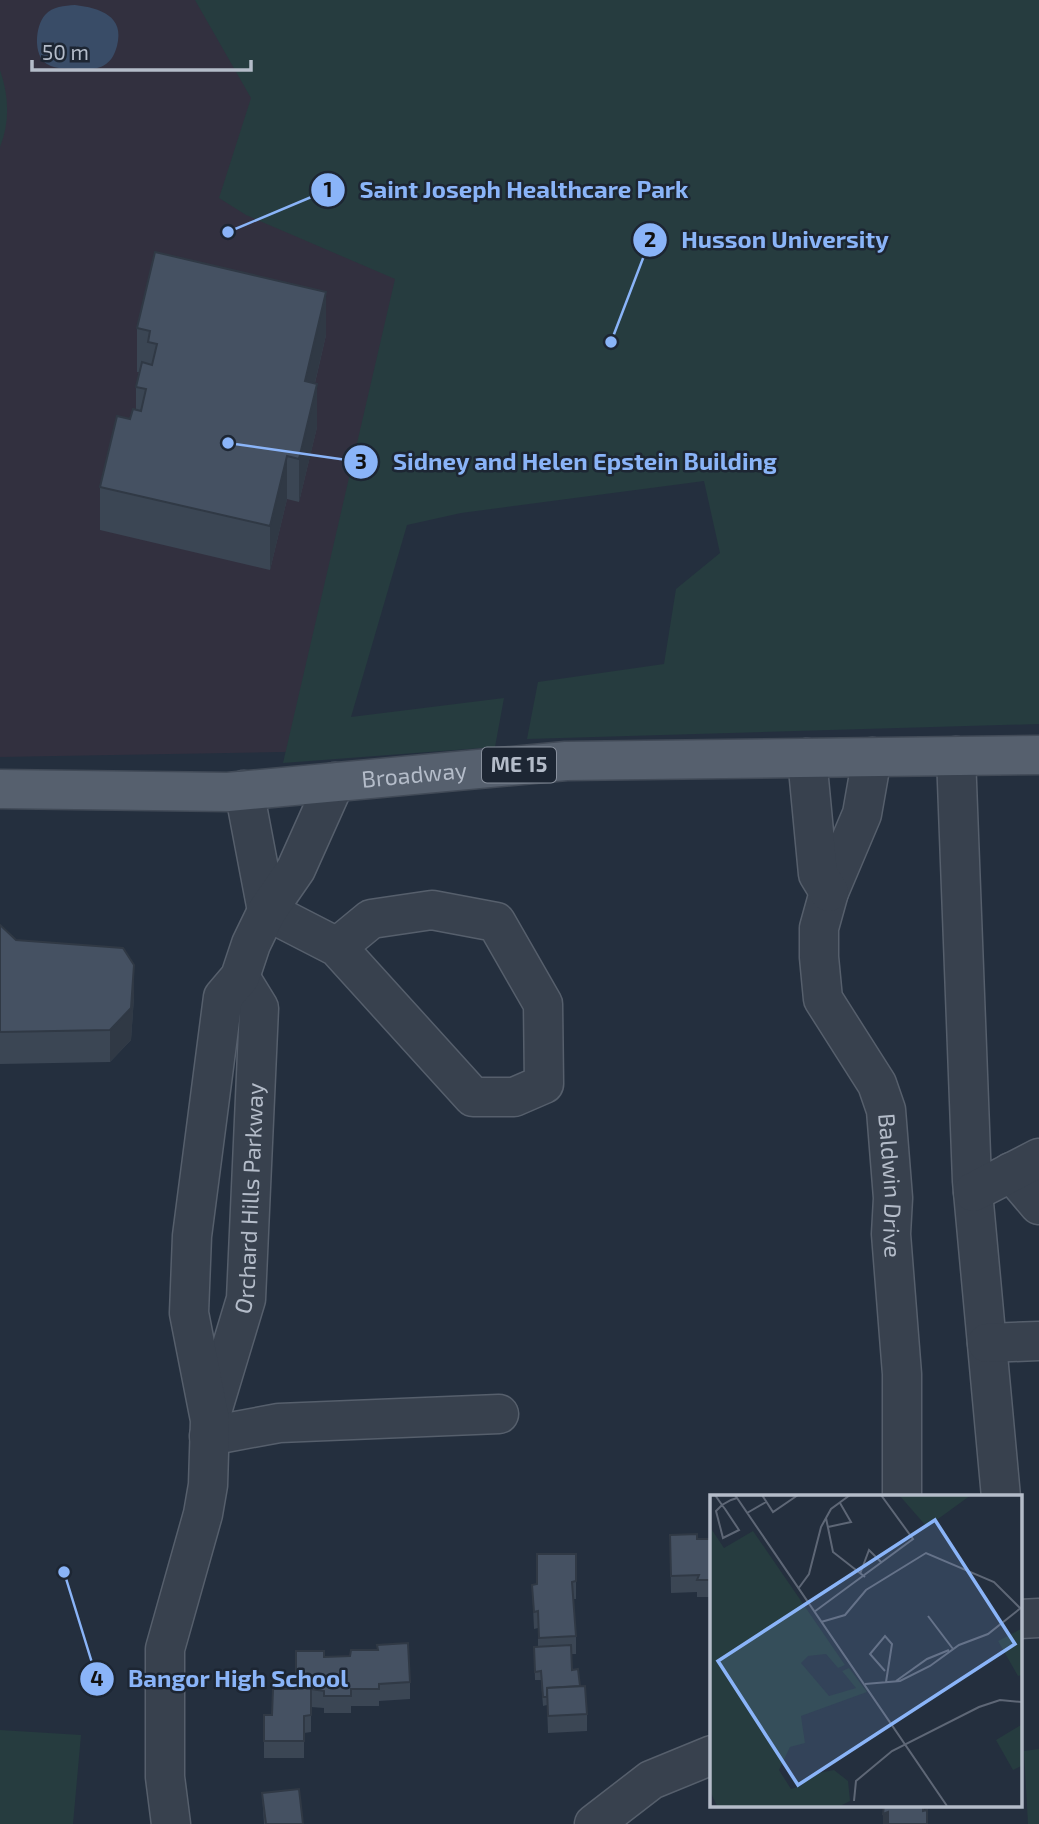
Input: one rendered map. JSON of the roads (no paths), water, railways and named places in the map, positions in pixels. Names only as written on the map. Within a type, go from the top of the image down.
[{"type":"main road","name":"Broadway","points":[[0,789],[244,790],[566,761],[1039,755]]},
{"type":"street","points":[[956,756],[973,1192],[1001,1495]]},
{"type":"street","name":"Baldwin Drive","points":[[873,757],[862,814],[829,892],[819,928],[823,999],[877,1084],[886,1110],[893,1198],[891,1234],[902,1374],[902,1495]]},
{"type":"street","points":[[807,758],[816,863],[818,874],[829,892]]},
{"type":"street","name":"Orchard Hills Parkway","points":[[171,1824],[165,1777],[165,1649],[203,1514],[208,1485],[209,1428],[189,1313],[192,1236],[223,997],[240,977],[251,944],[267,911],[296,869],[335,782]]},
{"type":"street","points":[[244,790],[267,911],[337,947],[472,1097],[514,1097],[544,1084],[543,1004],[496,922],[432,910],[371,919],[337,947]]},
{"type":"street","name":"Orchard Hills Parkway","points":[[209,1428],[246,1299],[249,1259],[260,1008],[240,977]]},
{"type":"street","points":[[973,1192],[1025,1165],[1039,1205]]},
{"type":"street","points":[[987,1343],[1039,1341]]},
{"type":"street","points":[[209,1428],[499,1414]]},
{"type":"street","points":[[1021,1619],[1039,1618]]},
{"type":"street","points":[[594,1824],[651,1780],[710,1756]]},
{"type":"water","points":[[75,5],[101,11],[114,21],[117,27],[117,46],[110,60],[103,66],[89,69],[59,68],[47,64],[39,55],[39,26],[45,15],[55,8]]},
{"type":"place","name":"Saint Joseph Healthcare Park","points":[[228,232]]},
{"type":"place","name":"Husson University","points":[[611,342]]},
{"type":"place","name":"Sidney and Helen Epstein Building","points":[[228,443]]},
{"type":"place","name":"Bangor High School","points":[[64,1572]]}]
